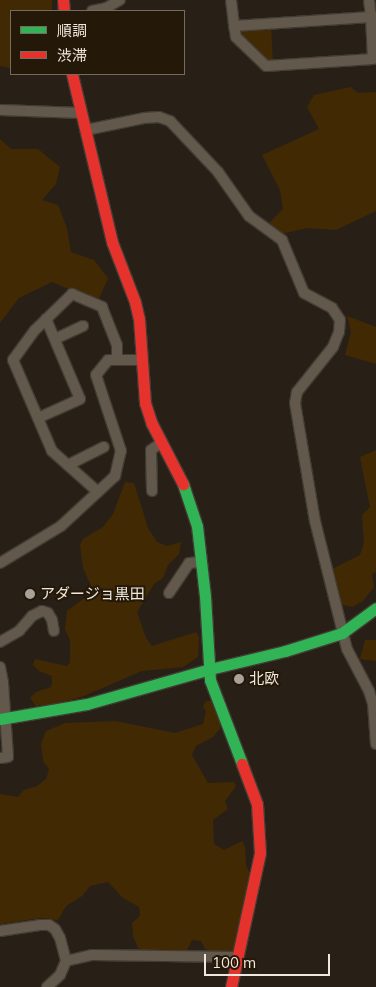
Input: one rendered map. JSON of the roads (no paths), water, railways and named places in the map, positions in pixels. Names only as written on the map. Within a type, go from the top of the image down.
[{"type":"street","points":[[95,10],[120,0]]},
{"type":"street","points":[[232,0],[236,37],[266,66],[375,59],[373,17],[369,0]]},
{"type":"street","points":[[234,26],[373,17]]},
{"type":"street","points":[[72,75],[112,242],[135,302],[139,319],[145,403],[152,424],[188,494],[197,526],[210,680],[257,804],[260,827],[260,853],[231,987]]},
{"type":"street","points":[[0,110],[82,113]]},
{"type":"street","points":[[86,130],[144,118],[159,117],[170,121],[218,172],[249,216],[282,240],[304,293],[332,308],[340,320],[339,332],[333,347],[297,392],[295,404],[315,522],[347,649],[369,691],[373,704],[376,744]]},
{"type":"street","points":[[98,492],[52,451],[13,360],[46,319],[72,294],[102,308],[117,345],[117,360]]},
{"type":"street","points":[[38,418],[80,399],[46,319]]},
{"type":"street","points":[[55,339],[83,326]]},
{"type":"street","points":[[0,563],[61,526],[115,476],[121,451],[96,375],[108,360],[142,360]]},
{"type":"street","points":[[152,491],[151,450],[161,443]]},
{"type":"street","points":[[68,466],[104,447]]},
{"type":"street","points":[[169,593],[189,562],[201,562]]},
{"type":"street","points":[[2,719],[87,704],[210,669],[285,651],[342,632],[376,608]]},
{"type":"street","points":[[0,642],[20,631],[32,616],[42,611],[48,613],[52,620],[54,631]]},
{"type":"street","points":[[0,667],[4,683],[2,719],[8,757],[0,758]]},
{"type":"street","points":[[0,930],[49,925],[60,938],[66,961],[60,975],[47,987]]},
{"type":"street","points":[[66,961],[92,955],[237,957]]},
{"type":"place","name":"アダージョ黒田","points":[[30,594]]},
{"type":"place","name":"北欧","points":[[239,679]]}]
